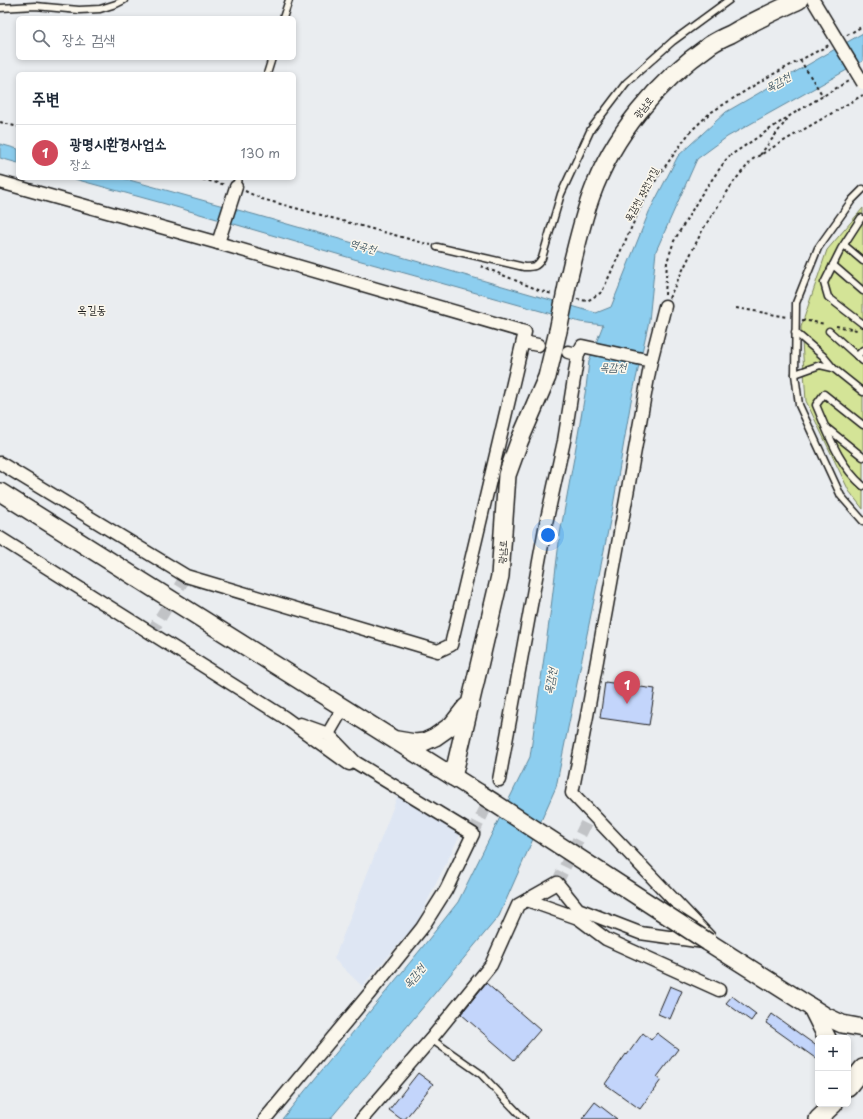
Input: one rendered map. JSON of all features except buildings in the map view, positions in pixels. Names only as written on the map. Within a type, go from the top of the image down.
[{"type":"main road","name":"광남로","points":[[453,777],[500,576],[507,475],[519,442],[547,377],[568,281],[586,210],[598,178],[621,136],[642,108],[668,80],[688,62],[711,45],[747,24],[799,0]]},
{"type":"main road","points":[[0,492],[479,793],[724,953],[863,1040]]},
{"type":"main road","points":[[392,739],[415,743],[424,742],[435,737],[452,725],[470,702]]},
{"type":"main road","points":[[818,1012],[842,1024],[863,1028]]},
{"type":"main road","points":[[818,1012],[826,1035]]},
{"type":"main road","points":[[851,1082],[863,1068]]},
{"type":"main road","points":[[818,1119],[832,1110]]},
{"type":"street","points":[[813,0],[863,83]]},
{"type":"street","points":[[0,182],[525,332],[451,645],[438,651],[186,576],[0,463]]},
{"type":"street","points":[[218,244],[237,182]]},
{"type":"street","points":[[665,306],[651,361],[572,793],[724,953]]},
{"type":"street","points":[[523,342],[538,345]]},
{"type":"street","points":[[499,780],[546,523],[564,441],[576,351],[651,361]]},
{"type":"street","points":[[0,538],[284,717],[351,765],[373,773]]},
{"type":"street","points":[[328,734],[343,708]]},
{"type":"street","points":[[265,1119],[422,928],[446,890],[473,834],[355,762],[328,734],[284,717]]},
{"type":"street","points":[[362,1119],[431,1039],[491,965],[518,905],[557,883],[578,909],[640,933],[708,942]]},
{"type":"street","points":[[527,900],[578,918],[606,939],[719,990]]},
{"type":"street","points":[[578,918],[591,914]]},
{"type":"lane","points":[[0,8],[35,6],[79,10],[100,9],[124,0]]},
{"type":"lane","points":[[284,16],[289,0]]},
{"type":"lane","points":[[437,247],[524,267],[534,267],[539,263],[542,258],[562,194],[591,129],[626,84],[673,41],[729,0]]},
{"type":"lane","points":[[268,72],[271,60]]},
{"type":"lane","points":[[863,189],[852,200],[818,248],[796,303],[795,374],[799,405],[841,496],[863,521]]},
{"type":"lane","points":[[862,218],[844,245],[824,283],[828,297],[863,324]]},
{"type":"lane","points":[[844,245],[863,261]]},
{"type":"lane","points":[[833,265],[863,291]]},
{"type":"lane","points":[[829,331],[863,361]]},
{"type":"lane","points":[[796,332],[823,356],[833,368],[863,392]]},
{"type":"lane","points":[[857,356],[863,350]]},
{"type":"lane","points":[[795,374],[820,365],[833,368]]},
{"type":"lane","points":[[863,426],[824,394],[816,405],[839,457],[853,477],[863,486]]},
{"type":"lane","points":[[826,426],[863,457]]},
{"type":"lane","points":[[431,1039],[481,1074],[524,1119]]},
{"type":"path","points":[[846,35],[863,26]]},
{"type":"path","name":"목감천 자전거길","points":[[572,298],[587,301],[602,292],[643,202],[659,175],[690,132],[710,113],[766,78],[833,42]]},
{"type":"path","points":[[800,60],[823,96]]},
{"type":"path","points":[[665,306],[667,262],[674,241],[701,195],[728,157],[791,115],[850,80]]},
{"type":"path","points":[[665,306],[703,229],[735,180],[753,159],[863,95]]},
{"type":"path","points":[[759,156],[791,115]]},
{"type":"path","points":[[0,122],[16,126]]},
{"type":"path","points":[[217,180],[237,182],[262,199],[437,247]]},
{"type":"path","points":[[478,265],[541,291],[556,295]]},
{"type":"shaded area","points":[[398,795],[461,833],[416,924],[362,986],[334,959]]},
{"type":"green space","points":[[863,208],[863,509],[849,491],[806,401],[801,327],[827,250]]},
{"type":"water","name":"목감천","points":[[863,33],[863,61],[727,137],[697,159],[656,251],[649,321],[631,401],[613,506],[556,787],[499,916],[330,1119],[282,1119],[458,902],[530,757],[560,534],[586,388],[589,361],[603,325],[580,322],[78,180],[129,180],[596,313],[611,307],[649,212],[678,156],[726,112]]},
{"type":"water","points":[[0,144],[16,148],[16,162],[0,158]]},
{"type":"tunnel","points":[[151,633],[186,576]]},
{"type":"tunnel","points":[[473,834],[499,780]]},
{"type":"tunnel","points":[[557,883],[591,813]]},
{"type":"place","name":"광명시환경사업소","points":[[627,704]]},
{"type":"district","name":"옥길동","points":[[92,310]]},
{"type":"water label","name":"역곡천","points":[[363,246]]}]
